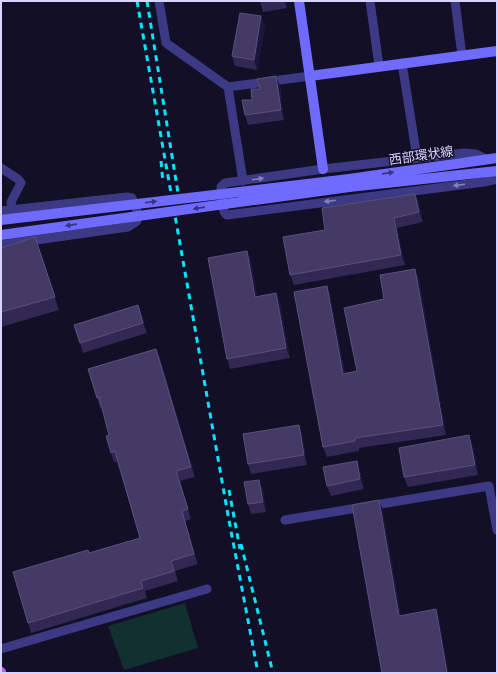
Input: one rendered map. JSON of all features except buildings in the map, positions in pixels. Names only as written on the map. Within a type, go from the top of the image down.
[{"type":"street","points":[[159,1],[166,43],[228,87],[497,51]]},
{"type":"street","points":[[299,1],[323,169]]},
{"type":"street","points":[[370,1],[378,66]]},
{"type":"street","points":[[454,1],[462,56]]},
{"type":"street","points":[[402,63],[417,158]]},
{"type":"street","points":[[228,87],[243,181]]},
{"type":"street","points":[[486,159],[470,153],[323,169],[225,183],[221,187],[225,214],[484,182],[497,179]]},
{"type":"street","name":"西部環状線","points":[[349,183],[497,158]]},
{"type":"street","points":[[1,168],[18,179],[21,183],[12,202],[12,210]]},
{"type":"street","name":"西部環状線","points":[[349,183],[497,170]]},
{"type":"street","points":[[1,220],[349,183]]},
{"type":"street","points":[[1,235],[349,183]]},
{"type":"street","points":[[1,211],[127,197],[132,198],[134,202],[137,221],[128,227],[1,245]]},
{"type":"street","points":[[284,520],[489,486],[497,530]]},
{"type":"street","points":[[1,649],[207,589]]},
{"type":"green space","points":[[185,603],[198,648],[124,670],[108,626]]},
{"type":"railway","points":[[137,1],[228,515],[258,673]]},
{"type":"railway","points":[[147,1],[178,193]]},
{"type":"railway","points":[[161,161],[163,183]]},
{"type":"railway","points":[[229,490],[240,549]]},
{"type":"railway","points":[[241,544],[273,673]]}]
